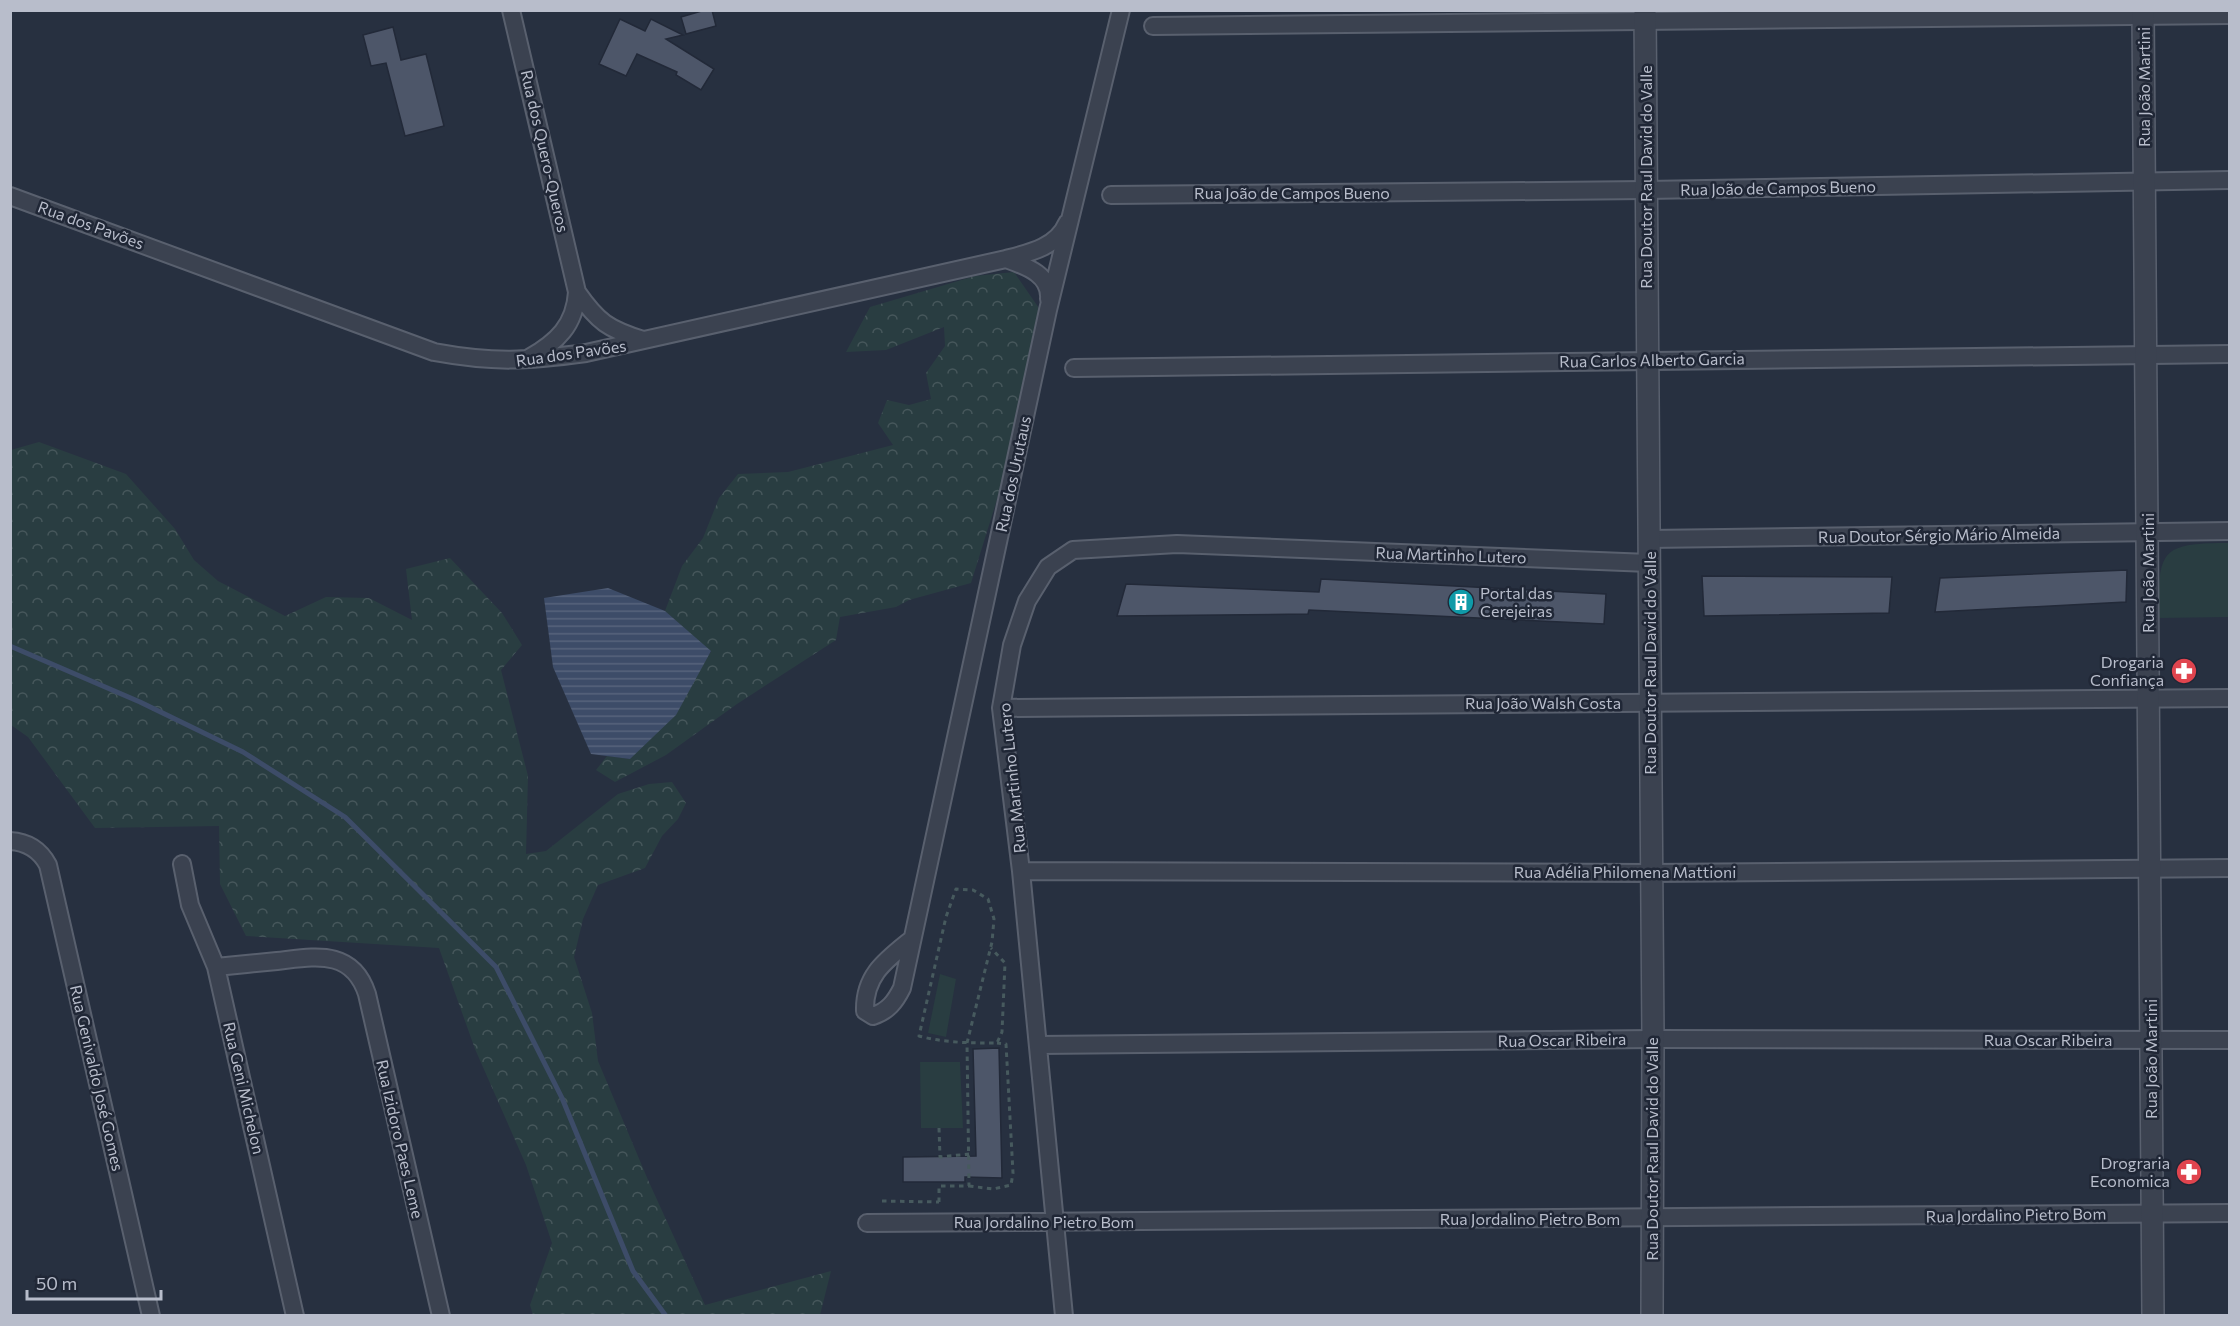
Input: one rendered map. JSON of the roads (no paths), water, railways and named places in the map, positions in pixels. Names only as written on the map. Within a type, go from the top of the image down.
[{"type":"street","name":"Rua dos Quero-Queros","points":[[512,10],[577,292],[593,315],[612,331],[647,341]]},
{"type":"street","name":"Rua dos Urutaus","points":[[912,939],[1048,310],[1121,10]]},
{"type":"street","points":[[1153,26],[1645,15],[2144,13],[2229,15]]},
{"type":"street","name":"Rua João Martini","points":[[2144,13],[2153,1316]]},
{"type":"street","name":"Rua Doutor Raul David do Valle","points":[[1645,15],[1653,1039],[1652,1316]]},
{"type":"street","name":"Rua João de Campos Bueno","points":[[1111,195],[1646,190],[2229,180]]},
{"type":"street","name":"Rua dos Pavões","points":[[10,195],[434,352],[476,360],[523,361],[647,341],[1006,259],[1046,245],[1063,234],[1074,210]]},
{"type":"street","points":[[1006,259],[1029,267],[1042,277],[1050,289],[1048,310]]},
{"type":"street","name":"Rua dos Quero-Queros","points":[[523,361],[562,335],[571,320],[577,292]]},
{"type":"street","name":"Rua Carlos Alberto Garcia","points":[[1074,368],[2146,353],[2229,354]]},
{"type":"street","name":"Rua Doutor Sérgio Mário Almeida","points":[[1649,539],[2229,531]]},
{"type":"street","name":"Rua Martinho Lutero","points":[[1064,1316],[1021,871],[1001,708],[1012,645],[1027,601],[1048,567],[1073,550],[1177,544],[1649,563]]},
{"type":"street","name":"Rua João Walsh Costa","points":[[1001,708],[2229,698]]},
{"type":"street","name":"Rua Genivaldo José Gomes","points":[[10,841],[31,846],[48,865],[151,1316]]},
{"type":"street","name":"Rua Geni Michelon","points":[[182,864],[190,905],[216,967],[295,1316]]},
{"type":"street","name":"Rua Adélia Philomena Mattioni","points":[[1021,871],[1652,873],[2229,868]]},
{"type":"street","name":"Rua Izidoro Paes Leme","points":[[216,967],[318,957],[334,959],[349,967],[360,979],[367,994],[441,1316]]},
{"type":"street","name":"Rua Oscar Ribeira","points":[[1039,1045],[1653,1039],[2229,1040]]},
{"type":"street","name":"Rua Jordalino Pietro Bom","points":[[867,1223],[2229,1213]]},
{"type":"water","points":[[608,588],[665,611],[711,651],[676,715],[630,759],[591,754],[553,667],[544,598]]},
{"type":"waterway","points":[[10,646],[140,702],[243,752],[345,817],[496,967],[562,1098],[633,1271],[666,1316]]},
{"type":"place","name":"Portal das Cerejeiras","points":[[1461,602]]},
{"type":"place","name":"Drogaria Confiança","points":[[2184,671]]},
{"type":"place","name":"Drograria Economica","points":[[2189,1172]]}]
